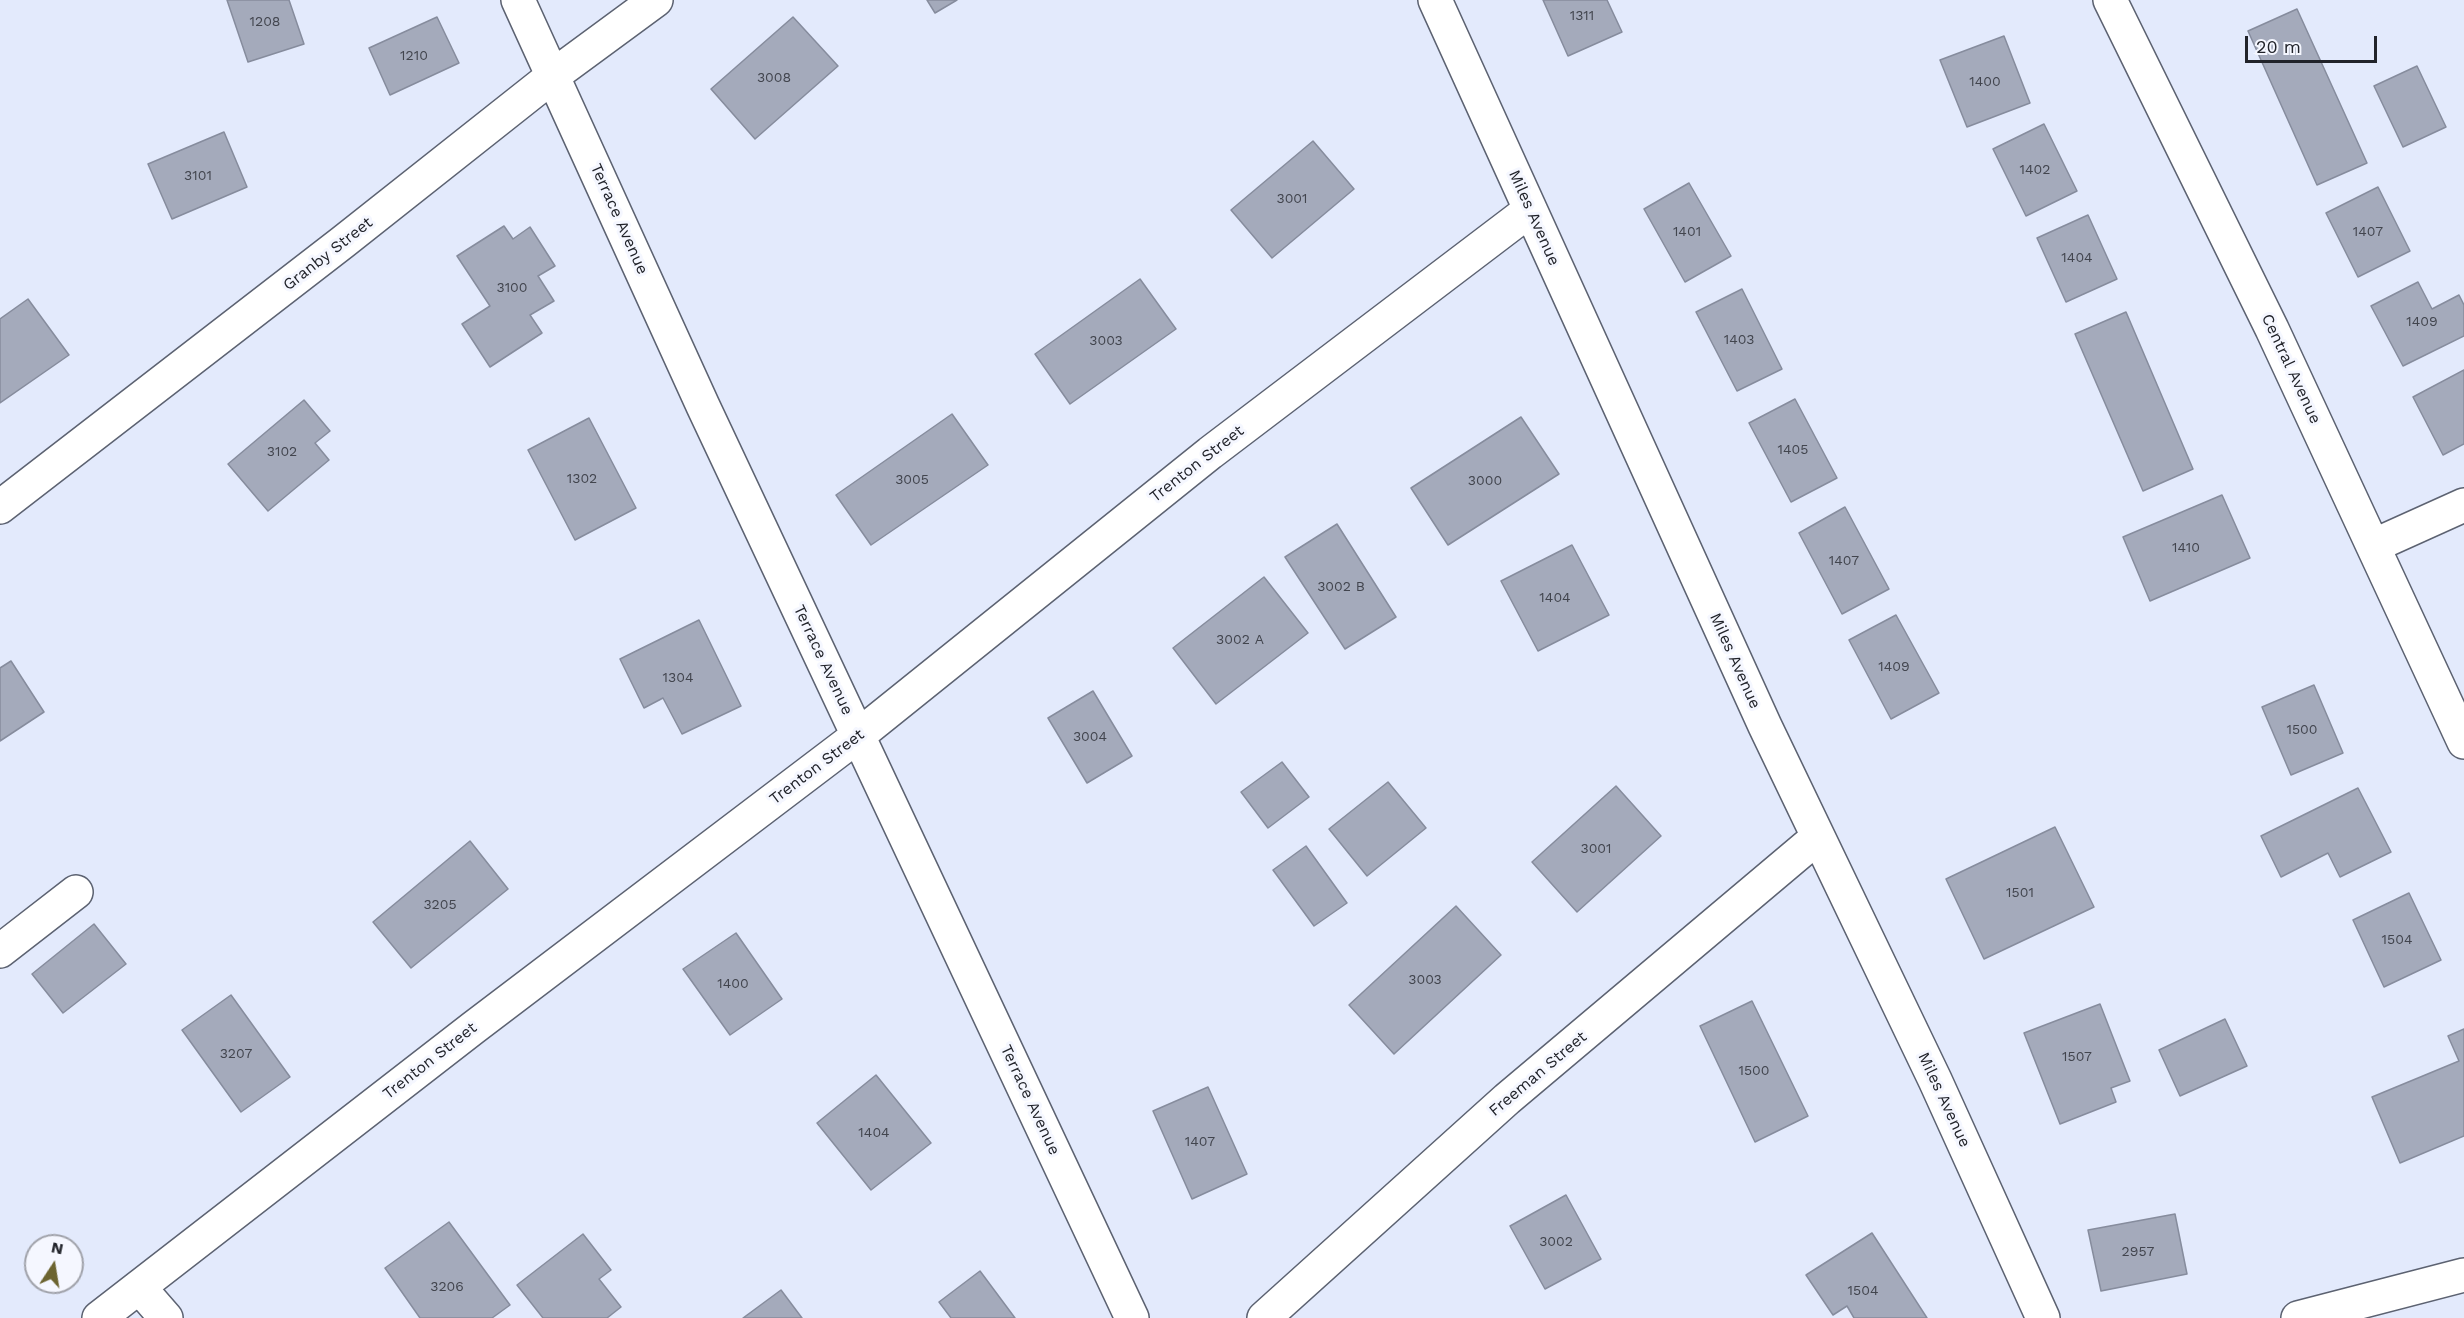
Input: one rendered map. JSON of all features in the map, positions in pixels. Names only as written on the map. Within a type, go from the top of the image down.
[{"type":"street","name":"Terrace Avenue","points":[[518,0],[703,406],[1132,1318]]},
{"type":"street","name":"Granby Street","points":[[0,507],[344,242],[554,75],[656,0]]},
{"type":"street","name":"Miles Avenue","points":[[1435,0],[1765,726],[1935,1080],[2043,1318]]},
{"type":"street","name":"Central Avenue","points":[[2110,0],[2272,329],[2464,742]]},
{"type":"street","name":"Trenton Street","points":[[99,1318],[473,1028],[859,735],[1210,453],[1530,210]]},
{"type":"street","points":[[2373,546],[2464,506]]},
{"type":"street","name":"Freeman Street","points":[[1264,1318],[1508,1100],[1818,837]]},
{"type":"street","points":[[0,951],[76,892]]},
{"type":"street","points":[[2298,1318],[2464,1275]]},
{"type":"street","points":[[140,1287],[166,1318]]},
{"type":"building","points":[[227,0],[289,0],[304,44],[248,62]]},
{"type":"building","points":[[927,0],[957,0],[935,13]]},
{"type":"building","points":[[1543,0],[1607,0],[1622,32],[1568,56]]},
{"type":"building","points":[[2297,9],[2367,163],[2317,185],[2248,31]]},
{"type":"building","points":[[437,17],[459,63],[390,95],[369,48]]},
{"type":"building","points":[[793,17],[838,66],[755,139],[711,89]]},
{"type":"building","points":[[2004,36],[2030,103],[1967,127],[1940,60]]},
{"type":"building","points":[[2417,66],[2446,127],[2403,147],[2374,86]]},
{"type":"building","points":[[2044,124],[2077,191],[2026,216],[1993,149]]},
{"type":"building","points":[[224,132],[247,187],[172,219],[148,164]]},
{"type":"building","points":[[1313,141],[1354,189],[1272,258],[1231,210]]},
{"type":"building","points":[[1689,183],[1731,256],[1685,282],[1644,209]]},
{"type":"building","points":[[2378,187],[2410,251],[2358,277],[2326,213]]},
{"type":"building","points":[[2088,215],[2117,279],[2066,302],[2037,238]]},
{"type":"building","points":[[504,226],[513,239],[530,227],[555,266],[538,276],[554,301],[530,315],[542,333],[490,367],[462,324],[490,306],[457,256]]},
{"type":"building","points":[[1140,279],[1176,329],[1070,404],[1035,354]]},
{"type":"building","points":[[2418,282],[2432,309],[2459,295],[2464,305],[2464,336],[2403,366],[2371,306]]},
{"type":"building","points":[[1742,289],[1782,369],[1737,391],[1696,312]]},
{"type":"building","points":[[28,299],[69,355],[0,403],[0,319]]},
{"type":"building","points":[[2126,312],[2193,469],[2143,491],[2075,334]]},
{"type":"building","points":[[2464,370],[2464,444],[2443,455],[2413,397]]},
{"type":"building","points":[[1795,399],[1837,478],[1791,502],[1749,423]]},
{"type":"building","points":[[304,400],[330,431],[315,443],[329,460],[268,511],[228,464]]},
{"type":"building","points":[[952,414],[988,465],[871,545],[836,495]]},
{"type":"building","points":[[1521,417],[1559,474],[1448,545],[1411,488]]},
{"type":"building","points":[[589,418],[636,508],[575,540],[528,450]]},
{"type":"building","points":[[2222,495],[2250,558],[2150,601],[2123,537]]},
{"type":"building","points":[[1845,507],[1889,589],[1842,614],[1799,533]]},
{"type":"building","points":[[1337,524],[1396,617],[1345,649],[1285,557]]},
{"type":"building","points":[[1572,545],[1609,615],[1538,651],[1501,581]]},
{"type":"building","points":[[1264,577],[1308,633],[1216,704],[1173,648]]},
{"type":"building","points":[[1896,615],[1939,693],[1891,719],[1849,640]]},
{"type":"building","points":[[699,620],[741,706],[682,734],[663,698],[644,708],[620,659]]},
{"type":"building","points":[[11,661],[44,712],[0,741],[0,668]]},
{"type":"building","points":[[2314,685],[2343,753],[2291,775],[2262,707]]},
{"type":"building","points":[[1093,691],[1132,756],[1087,783],[1048,718]]},
{"type":"building","points":[[1282,762],[1309,797],[1268,828],[1241,792]]},
{"type":"building","points":[[1388,782],[1426,828],[1367,876],[1329,829]]},
{"type":"building","points":[[1616,786],[1661,836],[1577,912],[1532,862]]},
{"type":"building","points":[[2358,788],[2391,852],[2340,877],[2328,853],[2281,877],[2261,836]]},
{"type":"building","points":[[2055,827],[2094,907],[1984,959],[1946,879]]},
{"type":"building","points":[[470,841],[508,889],[411,968],[373,922]]},
{"type":"building","points":[[1306,846],[1347,903],[1314,926],[1273,870]]},
{"type":"building","points":[[2409,893],[2441,960],[2384,987],[2353,920]]},
{"type":"building","points":[[1456,906],[1501,955],[1394,1054],[1349,1005]]},
{"type":"building","points":[[94,924],[126,964],[63,1013],[32,974]]},
{"type":"building","points":[[736,933],[782,999],[730,1035],[683,969]]},
{"type":"building","points":[[231,995],[290,1077],[241,1112],[182,1030]]},
{"type":"building","points":[[1752,1001],[1808,1116],[1755,1142],[1700,1026]]},
{"type":"building","points":[[2100,1004],[2130,1081],[2111,1088],[2116,1102],[2060,1124],[2024,1033]]},
{"type":"building","points":[[2225,1019],[2247,1066],[2180,1096],[2159,1050]]},
{"type":"building","points":[[2464,1029],[2464,1136],[2400,1163],[2372,1097],[2459,1061],[2448,1036]]},
{"type":"building","points":[[876,1075],[931,1143],[871,1190],[817,1123]]},
{"type":"building","points":[[1208,1087],[1247,1174],[1192,1199],[1153,1111]]},
{"type":"building","points":[[1566,1195],[1601,1259],[1545,1289],[1510,1226]]},
{"type":"building","points":[[2175,1214],[2187,1274],[2101,1291],[2088,1230]]},
{"type":"building","points":[[449,1222],[510,1305],[492,1318],[420,1318],[385,1268]]},
{"type":"building","points":[[1872,1233],[1927,1318],[1854,1318],[1847,1306],[1833,1315],[1806,1275]]},
{"type":"building","points":[[583,1234],[611,1270],[599,1279],[621,1307],[607,1318],[543,1318],[517,1285]]},
{"type":"building","points":[[980,1271],[1015,1318],[951,1318],[939,1302]]},
{"type":"building","points":[[781,1290],[802,1318],[743,1318]]}]
